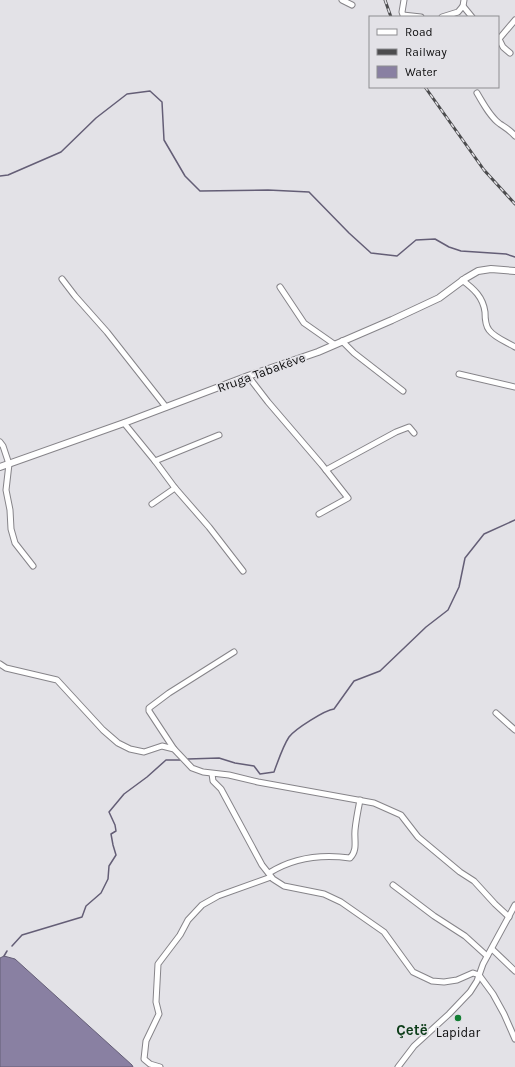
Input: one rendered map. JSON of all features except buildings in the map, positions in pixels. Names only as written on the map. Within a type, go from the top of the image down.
[{"type":"street","points":[[342,0],[352,5]]},
{"type":"street","points":[[404,0],[403,15],[412,16]]},
{"type":"street","points":[[445,16],[458,12],[463,3],[471,16]]},
{"type":"street","points":[[510,53],[503,47],[499,39],[515,20]]},
{"type":"street","points":[[477,93],[484,106],[500,124],[505,126],[515,136]]},
{"type":"street","name":"Rruga Tabakëve","points":[[0,467],[124,423],[248,376],[318,352],[439,298],[462,280],[484,269],[515,271]]},
{"type":"street","points":[[62,279],[107,332],[166,407]]},
{"type":"street","points":[[462,280],[474,289],[480,298],[484,307],[485,321],[488,329],[493,334],[515,347]]},
{"type":"street","points":[[280,287],[304,323],[334,344]]},
{"type":"street","points":[[342,340],[354,353],[403,391]]},
{"type":"street","points":[[459,374],[515,388]]},
{"type":"street","points":[[248,376],[348,498],[319,514]]},
{"type":"street","points":[[124,423],[175,488],[209,527],[244,571]]},
{"type":"street","points":[[326,470],[396,432],[409,427],[414,433]]},
{"type":"street","points":[[155,461],[219,435]]},
{"type":"street","points":[[0,442],[3,446],[9,464],[6,490],[10,510],[11,529],[15,543],[33,566]]},
{"type":"street","points":[[152,504],[175,488]]},
{"type":"street","points":[[234,652],[169,693],[149,708],[149,711],[174,749],[192,768],[212,774],[229,775],[258,782],[374,803],[401,815],[418,837],[460,872],[474,881],[494,904],[509,917]]},
{"type":"street","points":[[0,664],[6,668],[57,680],[103,730],[118,743],[130,749],[144,752],[162,746],[174,749]]},
{"type":"street","points":[[496,713],[515,730]]},
{"type":"street","points":[[212,774],[213,781],[221,789],[248,841],[270,875],[284,886],[324,894],[341,902],[384,932],[413,972],[432,982],[456,980],[473,973],[479,975],[493,994],[515,1039]]},
{"type":"street","points":[[160,1067],[150,1064],[144,1059],[146,1041],[159,1014],[156,1002],[158,964],[180,935],[188,920],[202,905],[218,896],[270,875],[284,865],[302,859],[336,856],[350,858],[353,855],[355,847],[355,830],[360,800]]},
{"type":"street","points":[[393,885],[434,916],[465,936],[487,956]]},
{"type":"street","points":[[398,1067],[414,1046],[462,1002],[473,987],[487,956],[515,905]]},
{"type":"street","points":[[492,949],[515,971]]},
{"type":"water","points":[[4,956],[15,959],[133,1067],[0,1067],[0,958]]},
{"type":"waterway","points":[[0,176],[8,175],[61,152],[96,118],[127,94],[150,91],[162,102],[164,140],[185,176],[200,191],[268,190],[309,192],[371,253],[397,256],[416,240],[435,239],[449,247],[461,251],[506,254],[515,257]]},
{"type":"waterway","points":[[188,759],[219,758],[235,763],[254,766],[260,774],[274,772],[285,745],[292,734],[317,716],[334,709],[354,681],[380,671],[426,627],[448,610],[459,587],[465,558],[484,534],[515,520]]},
{"type":"waterway","points":[[12,946],[22,935],[82,917],[86,906],[101,893],[108,879],[109,866],[116,855],[111,834],[116,831],[109,812],[124,794],[147,777],[166,760],[180,760]]},
{"type":"waterway","points":[[4,956],[7,951]]},
{"type":"railway","points":[[385,0],[391,16]]},
{"type":"railway","points":[[426,88],[484,170],[515,204]]},
{"type":"place","name":"Lapidar","points":[[458,1018]]},
{"type":"district","name":"Çetë","points":[[412,1030]]}]
